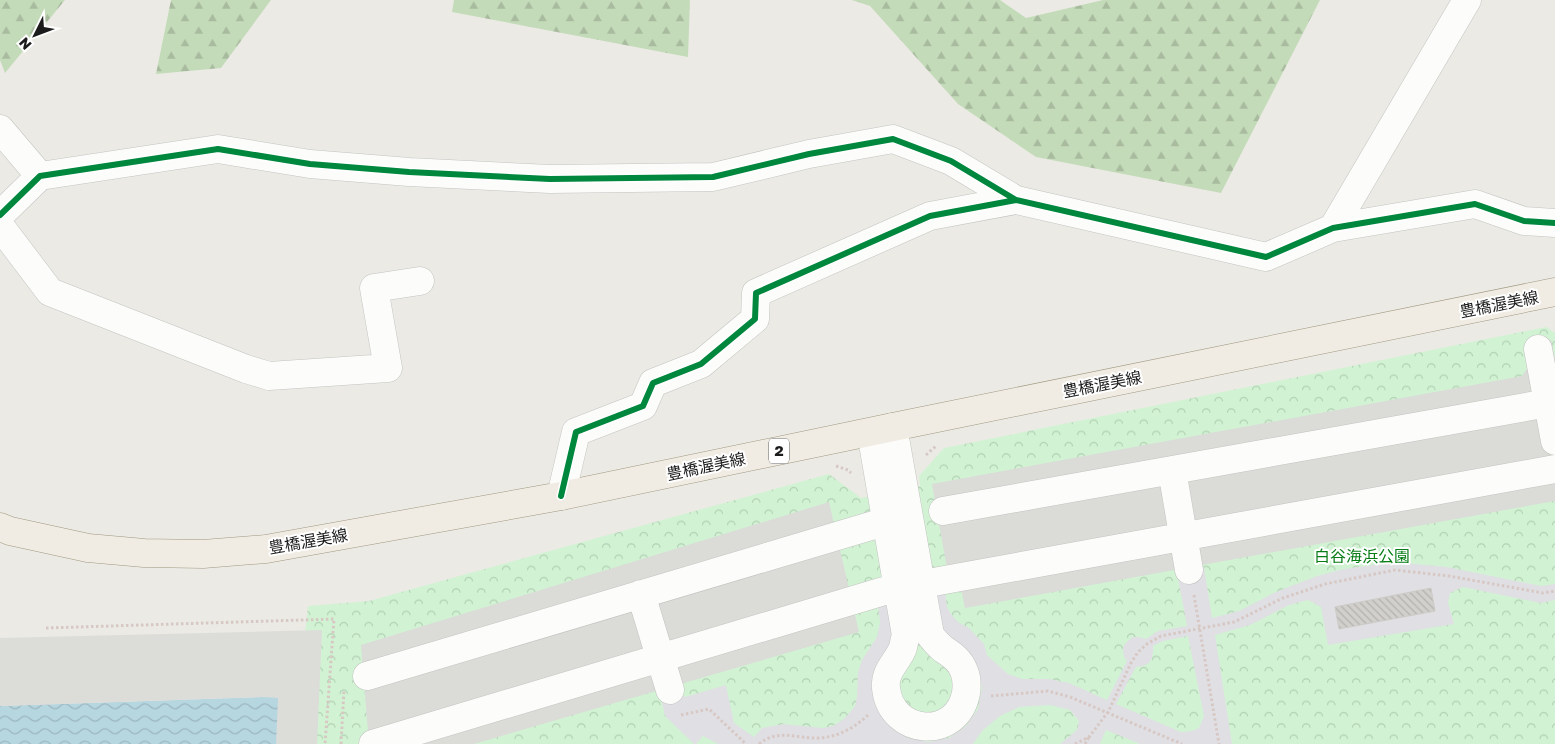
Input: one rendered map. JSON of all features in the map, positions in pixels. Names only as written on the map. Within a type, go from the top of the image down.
[{"type":"main road","name":"豊橋渥美線","points":[[0,526],[10,531],[88,548],[144,553],[203,554],[266,549],[561,496],[1555,292]]},
{"type":"street","points":[[1333,228],[1467,0]]},
{"type":"street","points":[[0,129],[40,176]]},
{"type":"street","points":[[0,216],[40,176],[218,149],[310,164],[409,172],[550,179],[713,177],[809,154],[893,138],[951,161],[1016,200],[1266,257],[1333,228],[1475,204],[1524,221],[1555,223]]},
{"type":"street","points":[[561,496],[576,432],[642,406],[653,383],[700,364],[755,319],[756,293],[930,216],[1016,200]]},
{"type":"street","points":[[0,226],[50,292],[246,369],[269,376],[388,368],[374,288],[420,281]]},
{"type":"street","points":[[1538,349],[1555,441]]},
{"type":"street","points":[[943,511],[1548,403]]},
{"type":"street","points":[[882,429],[910,586],[930,635],[942,648],[955,657],[964,671],[967,686],[964,702],[955,715],[942,724],[926,727],[910,724],[898,715],[888,702],[885,686],[888,670],[902,650],[906,635],[910,586]]},
{"type":"street","points":[[373,744],[884,591],[1555,469]]},
{"type":"street","points":[[1172,470],[1189,570]]},
{"type":"street","points":[[367,676],[874,525]]},
{"type":"street","points":[[641,594],[670,690]]},
{"type":"path","points":[[1189,570],[1219,744]]},
{"type":"path","points":[[1085,744],[1108,712],[1138,652],[1161,636],[1234,622],[1283,598],[1325,584],[1395,570],[1449,576],[1543,593],[1555,591]]},
{"type":"path","points":[[46,628],[334,619],[325,744]]},
{"type":"path","points":[[341,744],[345,683],[367,676]]},
{"type":"path","points":[[670,690],[677,716],[709,710],[746,744]]},
{"type":"path","points":[[991,696],[1048,691],[1070,697],[1108,712],[1182,744]]},
{"type":"path","points":[[758,744],[765,739],[782,734],[804,738],[832,736],[854,727],[870,713]]},
{"type":"path","points":[[1076,744],[1089,737]]},
{"type":"green space","points":[[0,0],[65,0],[5,73],[0,60]]},
{"type":"green space","points":[[171,0],[271,0],[221,68],[156,74]]},
{"type":"green space","points":[[454,0],[690,0],[688,57],[452,12]]},
{"type":"green space","points":[[852,0],[1000,0],[1026,18],[1103,0],[1320,0],[1221,193],[1036,157],[958,104],[870,6]]},
{"type":"green space","name":"白谷海浜公園","points":[[1546,327],[1555,333],[1555,744],[293,744],[308,606],[369,601],[829,474],[861,498],[920,486],[919,476],[944,448]]},
{"type":"shaded area","points":[[1551,340],[1555,360],[1555,501],[965,608],[961,589],[951,591],[932,484],[1522,376],[1529,366],[1529,346]]},
{"type":"shaded area","points":[[829,502],[859,632],[474,744],[369,744],[361,645]]},
{"type":"shaded area","points":[[1394,562],[1447,567],[1541,586],[1555,584],[1555,600],[1541,603],[1463,587],[1450,593],[1448,603],[1454,624],[1328,645],[1321,607],[1308,600],[1289,605],[1250,625],[1215,635],[1232,744],[1140,744],[1106,730],[1100,744],[1060,744],[1077,730],[1079,721],[1070,710],[1050,705],[1019,707],[1000,716],[982,731],[973,744],[718,744],[703,736],[694,744],[665,716],[660,693],[679,693],[685,697],[726,685],[734,723],[754,737],[762,728],[783,724],[823,728],[833,726],[845,718],[855,706],[858,672],[862,660],[877,637],[880,622],[878,605],[886,601],[897,615],[879,709],[890,726],[908,738],[928,742],[949,738],[966,726],[978,709],[982,688],[978,668],[966,650],[943,633],[931,607],[938,593],[945,591],[947,607],[951,614],[958,622],[969,628],[984,644],[987,655],[1008,674],[1022,679],[1049,679],[1069,683],[1107,700],[1127,661],[1123,651],[1124,645],[1128,641],[1133,637],[1146,639],[1158,631],[1187,626],[1177,573],[1204,567],[1212,618],[1239,611],[1276,592],[1317,576],[1344,569]],"holes":[[[1188,636],[1204,716],[1199,728],[1181,732],[1116,704],[1136,667],[1149,663],[1152,658],[1153,646],[1163,641]]]},
{"type":"water","points":[[302,655],[293,744],[0,744],[0,706],[263,697]]},
{"type":"pier","points":[[322,630],[317,744],[276,744],[278,698],[0,706],[0,638]]},
{"type":"building","points":[[1431,588],[1435,611],[1339,629],[1335,607]]},
{"type":"cycle path","points":[[0,215],[40,176],[218,149],[310,164],[409,172],[550,179],[713,177],[809,154],[893,139],[951,161],[1016,200],[1266,257],[1333,228],[1475,204],[1524,221],[1555,223]]},
{"type":"cycle path","points":[[561,496],[576,432],[643,406],[653,383],[701,364],[755,319],[756,293],[930,216],[1016,200]]}]
